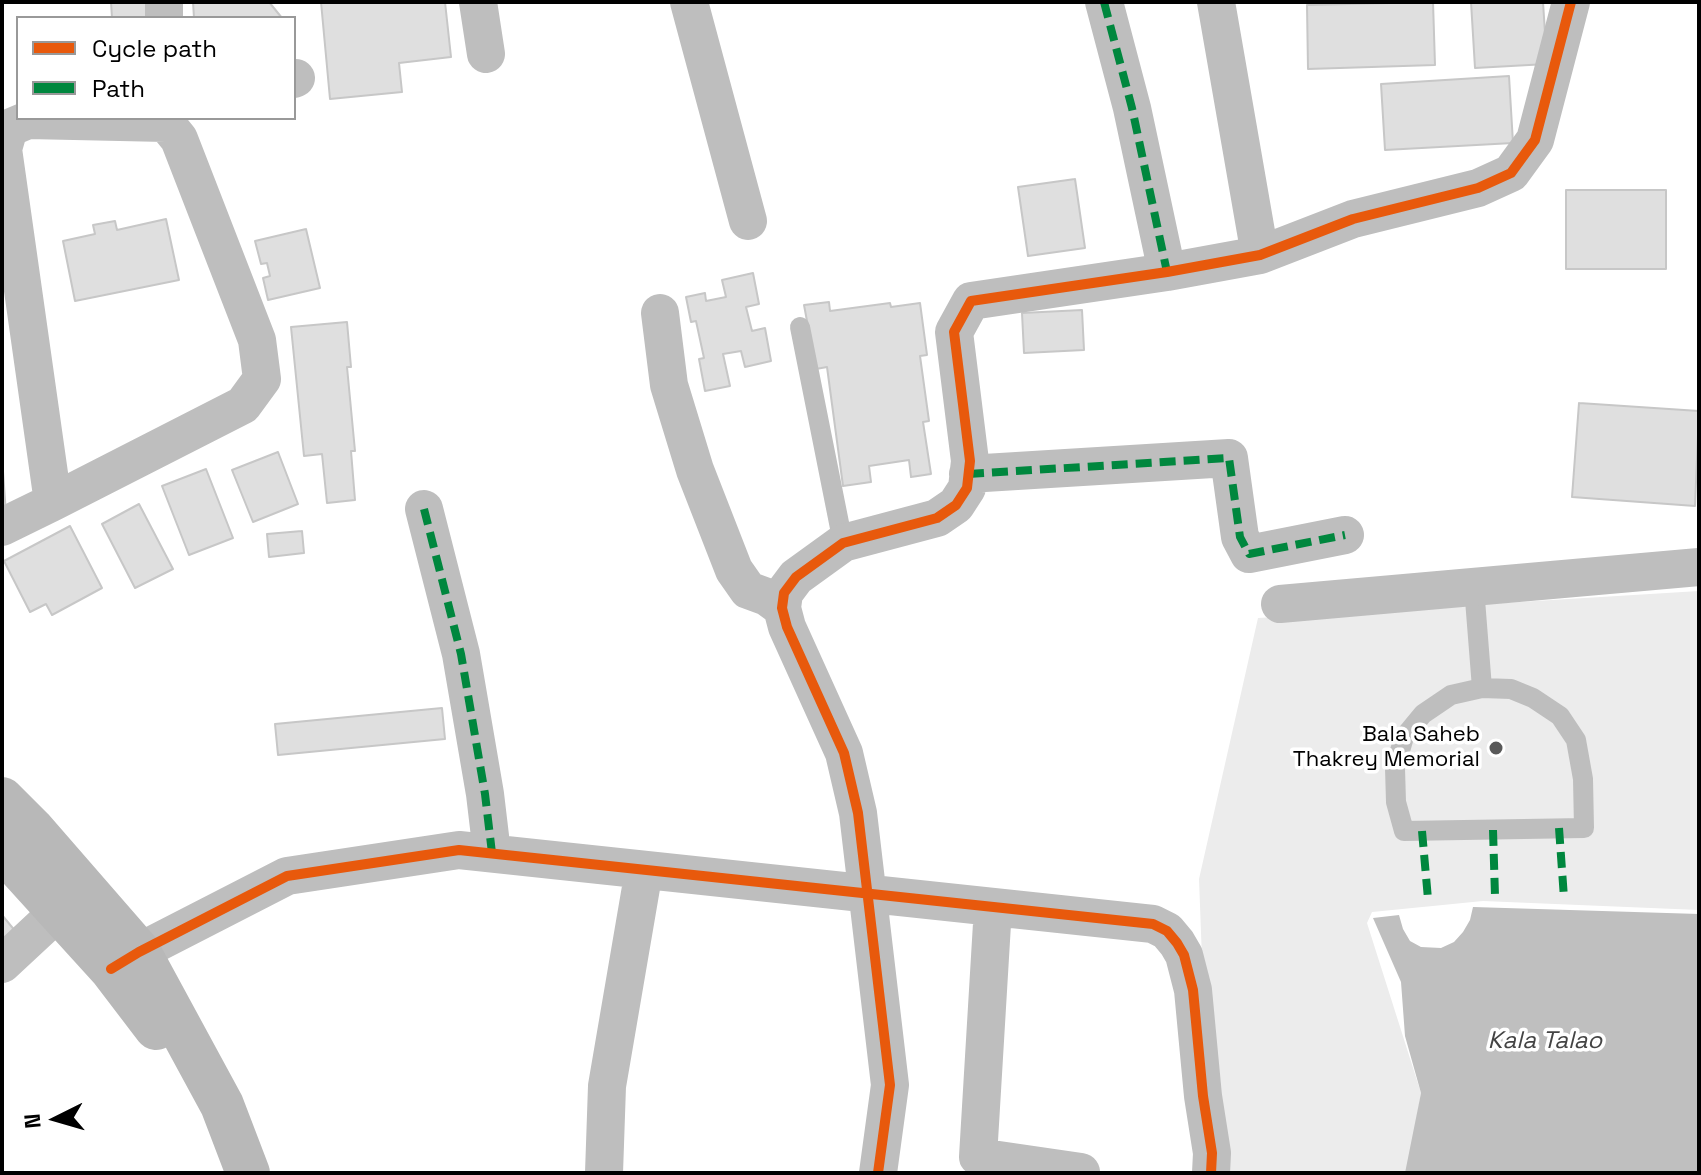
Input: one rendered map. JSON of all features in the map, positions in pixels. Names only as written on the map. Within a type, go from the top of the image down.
[{"type":"main road","points":[[2,799],[32,829],[222,1105],[248,1173]]},
{"type":"main road","points":[[2,849],[59,911],[125,961],[205,1115],[227,1173]]},
{"type":"street","points":[[478,2],[486,54]]},
{"type":"street","points":[[689,2],[748,221]]},
{"type":"street","points":[[1104,2],[1132,108],[1167,272]]},
{"type":"street","points":[[1216,2],[1260,255]]},
{"type":"street","points":[[878,1173],[890,1085],[858,813],[844,753],[787,627],[782,608],[784,593],[796,577],[843,543],[937,518],[956,505],[967,488],[970,461],[954,332],[971,301],[1260,255],[1353,219],[1478,188],[1511,173],[1535,140],[1571,2]]},
{"type":"street","points":[[2,527],[53,502],[243,405],[262,379],[257,340],[179,139],[166,120],[28,120],[9,128],[3,149],[53,502]]},
{"type":"street","points":[[660,313],[669,385],[695,470],[734,570],[748,590],[767,597],[782,608]]},
{"type":"street","points":[[968,474],[1229,458],[1240,537],[1249,554],[1345,535]]},
{"type":"street","points":[[424,509],[461,654],[492,853]]},
{"type":"street","points":[[1280,604],[1699,567]]},
{"type":"street","points":[[125,961],[287,876],[459,850],[1153,924],[1167,931],[1177,943],[1184,955],[1193,990],[1212,1153],[1211,1173]]},
{"type":"street","points":[[604,1173],[607,1086],[644,870]]},
{"type":"street","points":[[993,907],[978,1157],[1081,1172]]},
{"type":"street","points":[[2,964],[59,911]]},
{"type":"lane","points":[[800,327],[843,543]]},
{"type":"lane","points":[[1474,587],[1482,688]]},
{"type":"lane","points":[[1482,688],[1511,689],[1533,698],[1560,716],[1576,740],[1583,779],[1584,828],[1404,831],[1396,802],[1395,768],[1404,737],[1423,714],[1451,695],[1482,688]]},
{"type":"shaded area","points":[[1699,591],[1699,910],[1483,901],[1372,912],[1367,923],[1421,1093],[1407,1173],[1210,1173],[1199,879],[1258,618]]},
{"type":"water","name":"Kala Talao","points":[[1473,907],[1699,914],[1699,1173],[1405,1173],[1421,1093],[1405,1036],[1401,982],[1373,918],[1399,915],[1410,941],[1421,947],[1441,948],[1454,942],[1463,932]]},
{"type":"building","points":[[111,2],[157,2],[158,16],[112,16]]},
{"type":"building","points":[[193,2],[269,2],[280,16],[194,16]]},
{"type":"building","points":[[321,2],[445,2],[451,57],[399,63],[402,92],[330,99]]},
{"type":"building","points":[[1433,2],[1435,65],[1308,69],[1307,5]]},
{"type":"building","points":[[1471,2],[1543,2],[1547,64],[1475,68]]},
{"type":"building","points":[[1509,76],[1513,143],[1385,150],[1381,84]]},
{"type":"building","points":[[1075,179],[1085,248],[1028,256],[1018,187]]},
{"type":"building","points":[[1566,190],[1666,190],[1666,269],[1566,269]]},
{"type":"building","points":[[166,219],[179,280],[75,301],[63,241],[95,234],[93,225],[115,221],[117,230]]},
{"type":"building","points":[[306,229],[320,288],[268,300],[263,278],[270,276],[267,263],[261,264],[255,241]]},
{"type":"building","points":[[753,273],[759,304],[746,307],[752,331],[765,328],[771,361],[745,367],[741,351],[723,354],[730,386],[705,391],[699,359],[704,358],[696,321],[691,322],[686,297],[705,293],[706,301],[726,297],[722,280]]},
{"type":"building","points":[[829,302],[830,311],[890,303],[891,307],[920,303],[927,355],[920,356],[929,421],[923,422],[931,474],[911,477],[909,460],[869,466],[871,482],[843,486],[827,367],[816,369],[804,305]]},
{"type":"building","points":[[1082,310],[1084,350],[1024,353],[1022,313]]},
{"type":"building","points":[[347,322],[355,500],[327,503],[322,454],[304,456],[291,327]]},
{"type":"building","points":[[1579,403],[1699,411],[1695,506],[1572,497]]},
{"type":"building","points":[[278,452],[298,504],[253,522],[232,470]]},
{"type":"building","points":[[2,457],[6,514],[2,514]]},
{"type":"building","points":[[206,469],[233,538],[189,555],[162,486]]},
{"type":"building","points":[[139,504],[173,569],[135,588],[102,524]]},
{"type":"building","points":[[70,526],[102,588],[52,615],[46,604],[30,612],[4,561]]},
{"type":"building","points":[[302,531],[304,553],[269,557],[267,534]]},
{"type":"building","points":[[442,708],[445,739],[278,755],[275,724]]},
{"type":"building","points":[[2,915],[16,932],[2,943]]},
{"type":"marked path","points":[[1104,2],[1132,108],[1167,272]]},
{"type":"marked path","points":[[968,474],[1229,458],[1240,537],[1249,554],[1345,535]]},
{"type":"marked path","points":[[424,509],[461,654],[492,853]]},
{"type":"marked path","points":[[1559,828],[1564,898]]},
{"type":"marked path","points":[[1493,830],[1495,896]]},
{"type":"marked path","points":[[1422,831],[1428,899]]},
{"type":"cycle path","points":[[878,1173],[890,1085],[858,813],[844,753],[787,627],[782,608],[784,593],[796,577],[843,543],[937,518],[956,505],[967,488],[970,461],[954,332],[971,301],[1260,255],[1353,219],[1478,188],[1511,173],[1535,140],[1571,2]]},
{"type":"cycle path","points":[[111,969],[287,876],[459,850],[1153,924],[1167,931],[1177,943],[1184,955],[1193,990],[1212,1153],[1211,1173]]},
{"type":"place","name":"Bala Saheb Thakrey Memorial","points":[[1496,748]]}]
